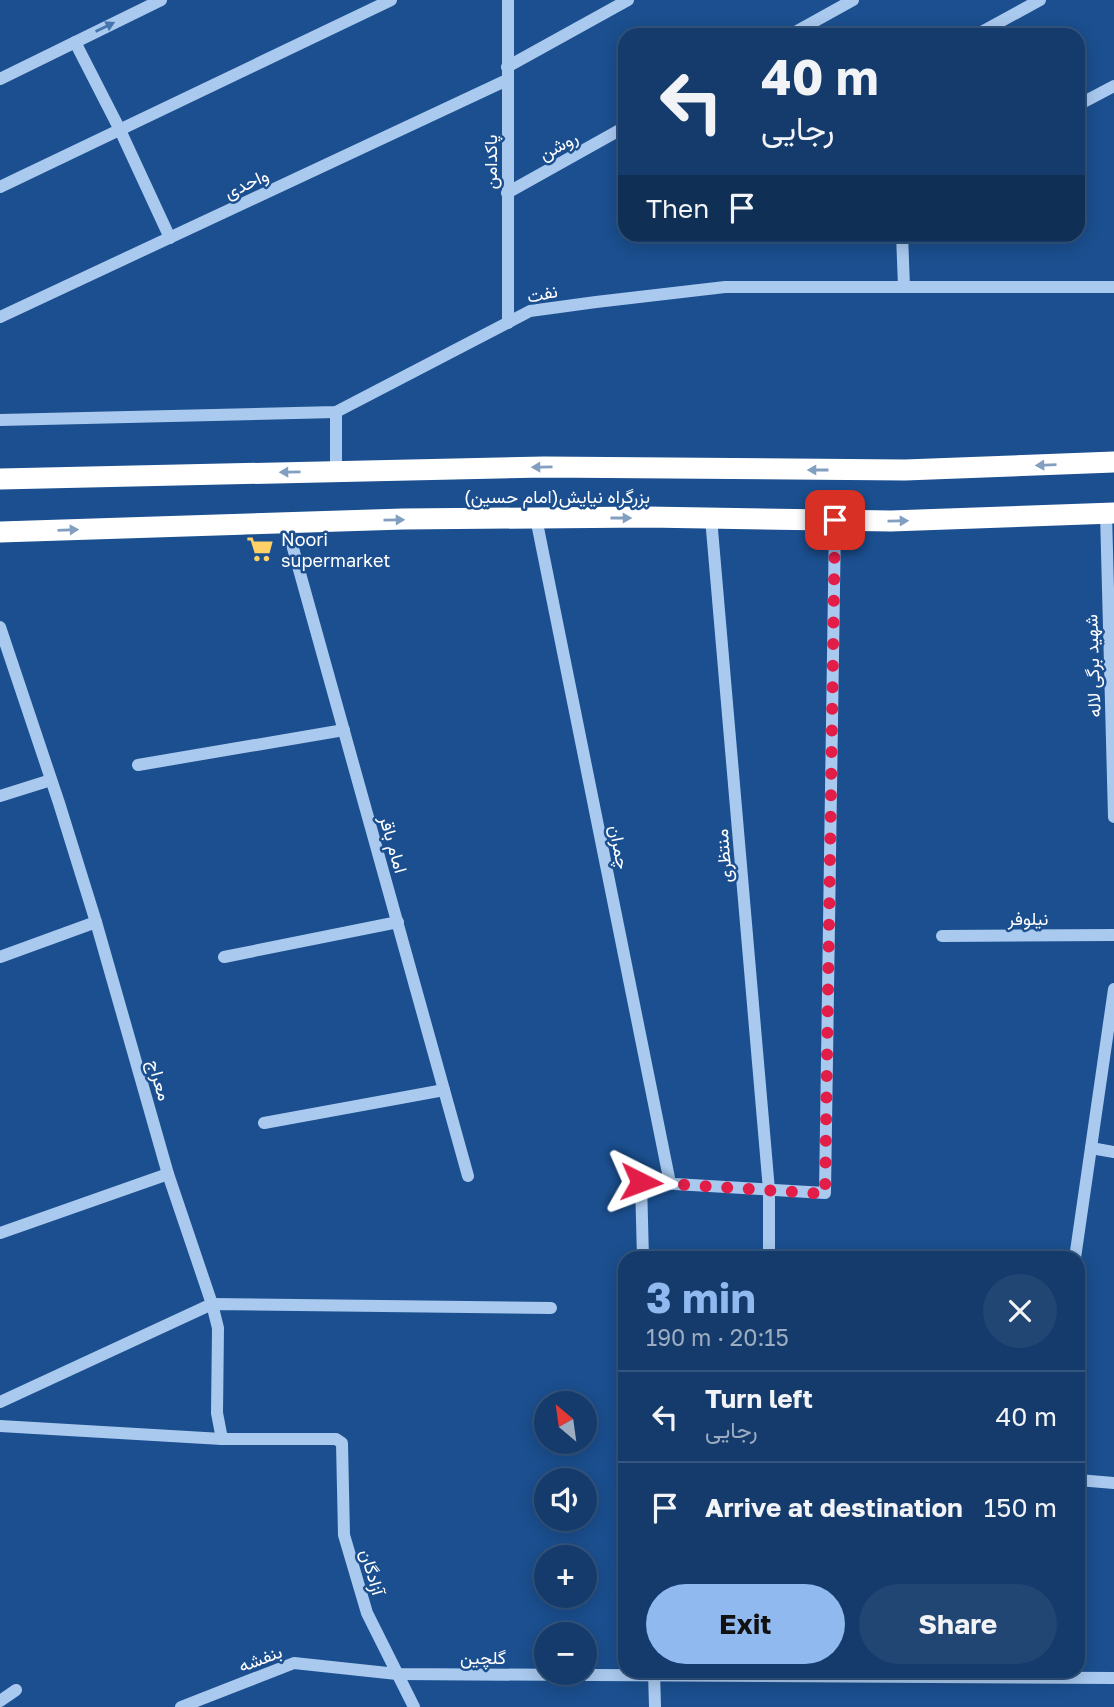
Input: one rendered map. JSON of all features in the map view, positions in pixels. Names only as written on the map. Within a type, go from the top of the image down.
[{"type":"highway","name":"بزرگراه نیایش(امام حسین)","points":[[0,479],[544,467],[905,470],[1114,462]]},
{"type":"highway","name":"بزرگراه نیایش(امام حسین)","points":[[0,532],[536,518],[891,522],[1110,513]]},
{"type":"street","points":[[0,79],[161,0]]},
{"type":"street","points":[[0,187],[391,0]]},
{"type":"street","name":"پاکدامن","points":[[508,0],[508,323]]},
{"type":"street","name":"واحدی","points":[[0,317],[170,238],[507,74],[628,0]]},
{"type":"street","points":[[811,28],[853,0]]},
{"type":"street","points":[[989,28],[1040,0]]},
{"type":"street","points":[[75,42],[120,130],[170,238]]},
{"type":"street","points":[[1085,101],[1114,86]]},
{"type":"street","name":"روشن","points":[[508,193],[618,131]]},
{"type":"street","points":[[902,242],[904,287]]},
{"type":"street","name":"نفت","points":[[0,420],[336,412],[530,311],[725,287],[1114,287]]},
{"type":"street","points":[[336,412],[336,472]]},
{"type":"street","name":"شهید برگی لاله","points":[[1110,513],[1114,817]]},
{"type":"street","name":"چمران","points":[[536,518],[670,1184]]},
{"type":"street","name":"منتظری","points":[[711,519],[769,1190],[768,1251]]},
{"type":"street","points":[[643,1251],[641,1182],[825,1194],[835,520]]},
{"type":"street","name":"امام باقر","points":[[286,523],[468,1176]]},
{"type":"street","name":"معراج","points":[[0,627],[96,922],[169,1174],[212,1304],[218,1328],[217,1413],[222,1439]]},
{"type":"street","points":[[138,765],[344,730]]},
{"type":"street","points":[[0,796],[51,780]]},
{"type":"street","points":[[0,957],[96,922]]},
{"type":"street","points":[[224,957],[398,922]]},
{"type":"street","name":"نیلوفر","points":[[942,936],[1114,935]]},
{"type":"street","points":[[1076,1251],[1114,989]]},
{"type":"street","points":[[264,1123],[444,1090]]},
{"type":"street","points":[[1091,1148],[1114,1152]]},
{"type":"street","points":[[0,1233],[169,1174]]},
{"type":"street","points":[[0,1402],[212,1304],[551,1308]]},
{"type":"street","points":[[0,1426],[222,1439]]},
{"type":"street","name":"آزادگان","points":[[222,1439],[336,1439],[342,1443],[344,1535],[367,1613],[414,1707]]},
{"type":"street","points":[[1085,1481],[1114,1483]]},
{"type":"street","name":"بنفشه","points":[[181,1707],[295,1663],[397,1674]]},
{"type":"street","name":"گلچین","points":[[397,1674],[618,1674]]},
{"type":"street","points":[[654,1678],[655,1707]]},
{"type":"street","name":"گلچین","points":[[1085,1678],[1114,1678]]},
{"type":"street","points":[[0,1701],[16,1690]]},
{"type":"place","name":"Noori supermarket","points":[[260,549]]},
{"type":"route","points":[[641,1182],[825,1194],[835,520]]}]
